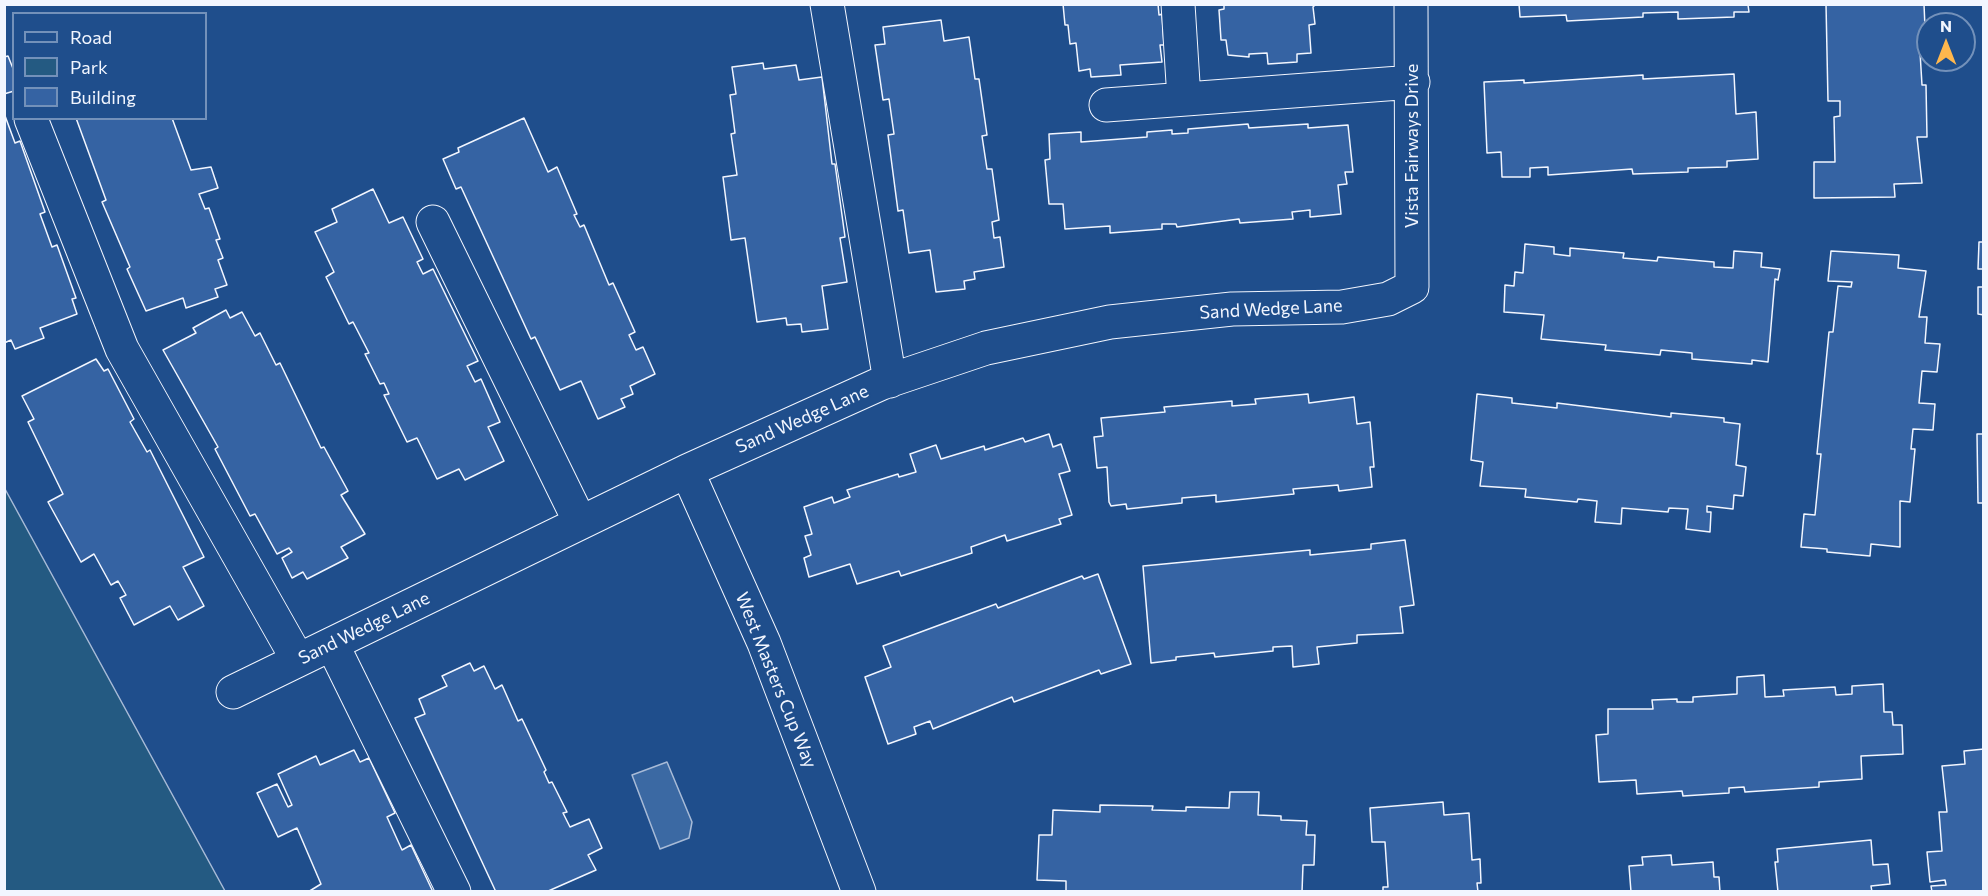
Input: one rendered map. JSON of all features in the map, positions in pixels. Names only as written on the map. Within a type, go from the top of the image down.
[{"type":"street","points":[[826,4],[890,381]]},
{"type":"street","points":[[1178,4],[1184,99]]},
{"type":"street","name":"Vista Fairways Drive","points":[[1411,4],[1412,287]]},
{"type":"street","points":[[1106,105],[1413,82]]},
{"type":"street","points":[[31,120],[122,350],[298,660]]},
{"type":"street","points":[[433,222],[580,522]]},
{"type":"street","name":"Sand Wedge Lane","points":[[233,692],[687,471],[890,381],[986,348],[1110,322],[1232,309],[1342,307],[1388,299],[1412,287]]},
{"type":"street","name":"West Masters Cup Way","points":[[687,471],[764,643],[859,891]]},
{"type":"street","points":[[332,644],[454,891]]},
{"type":"green space","points":[[5,489],[225,891],[5,891]]},
{"type":"shaded area","points":[[667,762],[692,822],[689,838],[660,849],[632,775]]},
{"type":"building","points":[[1063,4],[1158,4],[1159,15],[1162,14],[1164,45],[1160,45],[1162,62],[1120,65],[1121,75],[1091,77],[1090,69],[1079,71],[1076,43],[1070,44]]},
{"type":"building","points":[[1224,4],[1316,4],[1313,7],[1315,24],[1309,25],[1311,53],[1297,54],[1297,62],[1268,64],[1267,53],[1249,54],[1249,57],[1228,55],[1226,40],[1221,40],[1219,10],[1224,9]]},
{"type":"building","points":[[1519,4],[1750,5],[1748,5],[1749,12],[1734,12],[1734,17],[1678,19],[1678,12],[1643,13],[1643,17],[1567,21],[1566,15],[1520,17]]},
{"type":"building","points":[[1826,4],[1924,4],[1924,12],[1916,12],[1916,72],[1921,72],[1922,85],[1926,85],[1927,137],[1917,137],[1922,183],[1894,184],[1895,197],[1814,198],[1814,162],[1835,162],[1834,117],[1840,116],[1840,101],[1828,101]]},
{"type":"building","points":[[941,20],[944,41],[969,37],[975,79],[979,79],[987,135],[982,136],[987,169],[992,169],[999,220],[992,222],[994,238],[1000,237],[1004,267],[974,272],[975,279],[964,281],[965,289],[936,292],[930,250],[909,253],[903,210],[898,211],[888,135],[894,134],[889,99],[883,100],[875,45],[885,44],[883,27]]},
{"type":"building","points":[[8,56],[12,66],[12,92],[4,94],[4,57]]},
{"type":"building","points":[[763,63],[764,69],[796,65],[799,80],[822,77],[832,164],[835,164],[845,237],[840,238],[847,282],[822,286],[828,329],[802,332],[801,324],[787,325],[786,318],[757,322],[745,238],[731,240],[723,177],[737,175],[731,134],[735,133],[730,95],[736,94],[732,67]]},
{"type":"building","points":[[1734,74],[1736,114],[1756,112],[1758,159],[1727,161],[1727,167],[1688,168],[1688,172],[1633,174],[1632,169],[1548,175],[1548,167],[1530,168],[1530,177],[1502,177],[1501,152],[1487,153],[1484,82],[1524,80],[1524,83],[1643,75],[1643,79]]},
{"type":"building","points":[[4,113],[15,143],[20,141],[45,212],[40,214],[52,247],[57,245],[76,298],[72,299],[77,314],[40,328],[44,338],[15,349],[11,340],[4,343]]},
{"type":"building","points":[[524,118],[548,172],[557,167],[577,214],[574,215],[580,227],[584,225],[609,285],[613,283],[635,332],[629,335],[636,350],[643,347],[655,374],[630,386],[633,394],[621,399],[625,407],[598,419],[581,381],[560,390],[535,337],[531,339],[461,187],[456,189],[443,159],[459,152],[458,148]]},
{"type":"building","points":[[77,120],[173,120],[191,170],[211,167],[218,188],[199,194],[205,209],[209,208],[220,239],[216,240],[223,258],[218,260],[227,285],[215,289],[218,297],[186,308],[183,298],[146,311],[127,269],[130,267],[102,202],[106,200]]},
{"type":"building","points":[[1248,124],[1249,128],[1308,124],[1308,128],[1348,125],[1353,172],[1345,172],[1347,184],[1338,185],[1341,214],[1310,217],[1310,210],[1292,212],[1293,219],[1240,223],[1239,219],[1177,227],[1176,224],[1162,224],[1162,229],[1110,233],[1110,226],[1065,229],[1063,204],[1049,204],[1045,160],[1050,159],[1049,134],[1081,132],[1081,142],[1147,137],[1147,132],[1172,130],[1172,134],[1188,133],[1188,129]]},
{"type":"building","points":[[373,189],[389,223],[403,217],[423,259],[417,262],[423,274],[433,269],[478,361],[467,366],[475,382],[481,379],[500,422],[488,427],[504,461],[465,480],[459,469],[437,479],[417,438],[407,442],[384,395],[389,394],[384,383],[380,384],[365,354],[369,353],[353,322],[349,324],[326,277],[334,272],[315,232],[337,222],[332,209]]},
{"type":"building","points":[[1979,242],[1984,242],[1984,269],[1978,269]]},
{"type":"building","points":[[1525,244],[1554,247],[1554,254],[1570,256],[1570,248],[1624,253],[1623,258],[1657,261],[1658,257],[1714,262],[1714,267],[1733,268],[1734,251],[1762,253],[1761,267],[1780,269],[1778,280],[1775,279],[1768,362],[1752,360],[1752,364],[1692,359],[1692,353],[1661,350],[1660,355],[1605,350],[1606,345],[1541,339],[1544,315],[1504,312],[1505,285],[1514,286],[1515,272],[1523,273]]},
{"type":"building","points":[[1831,251],[1899,255],[1898,268],[1926,271],[1919,317],[1927,317],[1925,343],[1940,344],[1937,372],[1922,371],[1919,403],[1935,404],[1933,430],[1913,429],[1911,449],[1915,449],[1910,502],[1900,501],[1900,547],[1871,544],[1870,556],[1801,547],[1804,514],[1815,515],[1821,454],[1817,454],[1829,332],[1833,332],[1838,286],[1851,287],[1852,282],[1828,281]]},
{"type":"building","points":[[1978,287],[1984,287],[1984,315],[1978,314]]},
{"type":"building","points":[[226,310],[230,318],[242,312],[255,336],[260,333],[276,365],[280,363],[321,448],[324,447],[348,491],[341,495],[365,534],[341,547],[348,558],[307,579],[303,572],[292,578],[282,558],[292,552],[289,548],[277,554],[255,514],[250,516],[215,449],[218,447],[163,350],[196,333],[193,328]]},
{"type":"building","points":[[96,359],[104,371],[108,369],[134,419],[130,422],[147,452],[150,450],[204,557],[183,567],[204,606],[178,620],[170,606],[134,625],[120,598],[126,595],[118,581],[111,585],[94,554],[81,562],[48,502],[63,494],[28,422],[34,419],[22,396]]},
{"type":"building","points":[[1308,394],[1309,403],[1354,397],[1357,424],[1370,422],[1374,467],[1370,467],[1372,487],[1339,491],[1338,485],[1293,489],[1294,494],[1216,502],[1216,495],[1182,498],[1182,503],[1127,509],[1126,504],[1111,506],[1107,467],[1097,468],[1094,437],[1103,436],[1101,418],[1165,412],[1164,407],[1232,401],[1232,406],[1256,404],[1255,399]]},
{"type":"building","points":[[1477,394],[1512,398],[1512,403],[1557,408],[1557,403],[1671,417],[1671,413],[1724,418],[1724,422],[1740,424],[1736,465],[1746,467],[1743,496],[1734,495],[1733,509],[1707,506],[1707,512],[1711,512],[1710,532],[1686,529],[1688,509],[1669,508],[1668,512],[1622,508],[1621,524],[1595,522],[1597,501],[1578,499],[1577,502],[1525,497],[1526,489],[1480,486],[1483,462],[1471,460]]},
{"type":"building","points":[[1049,434],[1053,447],[1061,444],[1070,471],[1059,474],[1072,515],[1059,519],[1061,524],[1007,541],[1005,535],[971,547],[972,553],[901,576],[899,571],[857,584],[850,564],[809,577],[804,558],[811,555],[805,536],[812,534],[804,507],[832,497],[834,503],[850,497],[847,490],[898,474],[899,477],[916,472],[910,454],[936,445],[941,459],[984,446],[985,450],[1023,438],[1025,442]]},
{"type":"building","points":[[1977,434],[1984,434],[1984,503],[1978,503]]},
{"type":"building","points":[[1405,540],[1414,605],[1400,607],[1403,633],[1357,635],[1357,643],[1317,647],[1319,664],[1293,667],[1292,646],[1273,647],[1273,651],[1215,657],[1214,653],[1176,657],[1176,660],[1151,663],[1143,566],[1310,550],[1310,555],[1371,549],[1371,544]]},
{"type":"building","points":[[1098,574],[1131,664],[1101,674],[1099,670],[1014,702],[1012,697],[933,729],[930,721],[914,727],[916,734],[888,744],[865,677],[891,667],[883,646],[996,604],[998,608],[1082,576],[1084,579]]},
{"type":"building","points":[[470,663],[474,671],[484,666],[495,689],[502,685],[518,721],[522,719],[546,770],[544,772],[549,783],[552,782],[567,812],[563,813],[570,827],[589,819],[602,848],[588,855],[596,870],[546,892],[496,892],[415,718],[425,714],[419,699],[447,686],[442,676]]},
{"type":"building","points":[[1764,675],[1765,697],[1784,696],[1783,690],[1835,687],[1836,695],[1852,694],[1852,686],[1883,684],[1884,712],[1892,712],[1893,725],[1902,725],[1903,754],[1861,756],[1862,779],[1819,782],[1819,787],[1745,792],[1744,787],[1729,788],[1729,793],[1683,796],[1682,791],[1637,794],[1636,780],[1599,782],[1596,735],[1608,734],[1608,709],[1653,709],[1652,700],[1677,699],[1677,702],[1693,702],[1693,697],[1737,694],[1737,677]]},
{"type":"building","points":[[1984,749],[1984,892],[1932,892],[1931,886],[1946,885],[1945,880],[1930,882],[1927,852],[1942,851],[1939,812],[1947,812],[1942,766],[1965,764],[1964,751]]},
{"type":"building","points":[[354,750],[360,762],[369,758],[395,813],[387,817],[402,850],[411,845],[433,892],[308,892],[321,884],[297,828],[278,837],[257,793],[277,784],[288,807],[292,805],[278,774],[316,756],[320,765]]},
{"type":"building","points":[[1230,792],[1259,792],[1258,815],[1281,816],[1281,820],[1307,821],[1306,835],[1315,835],[1314,865],[1303,865],[1302,892],[1066,892],[1066,881],[1037,880],[1039,835],[1052,835],[1053,810],[1100,812],[1100,805],[1153,806],[1152,810],[1186,811],[1186,807],[1229,808]]},
{"type":"building","points":[[1443,802],[1444,815],[1469,813],[1472,860],[1480,859],[1481,883],[1477,883],[1478,892],[1383,892],[1383,887],[1388,887],[1385,842],[1372,842],[1370,808]]},
{"type":"building","points":[[1871,840],[1873,865],[1888,864],[1890,884],[1871,886],[1872,892],[1778,892],[1775,862],[1778,862],[1777,849]]},
{"type":"building","points":[[1671,855],[1672,865],[1713,862],[1714,877],[1719,877],[1720,892],[1631,892],[1629,866],[1643,865],[1642,857]]}]
